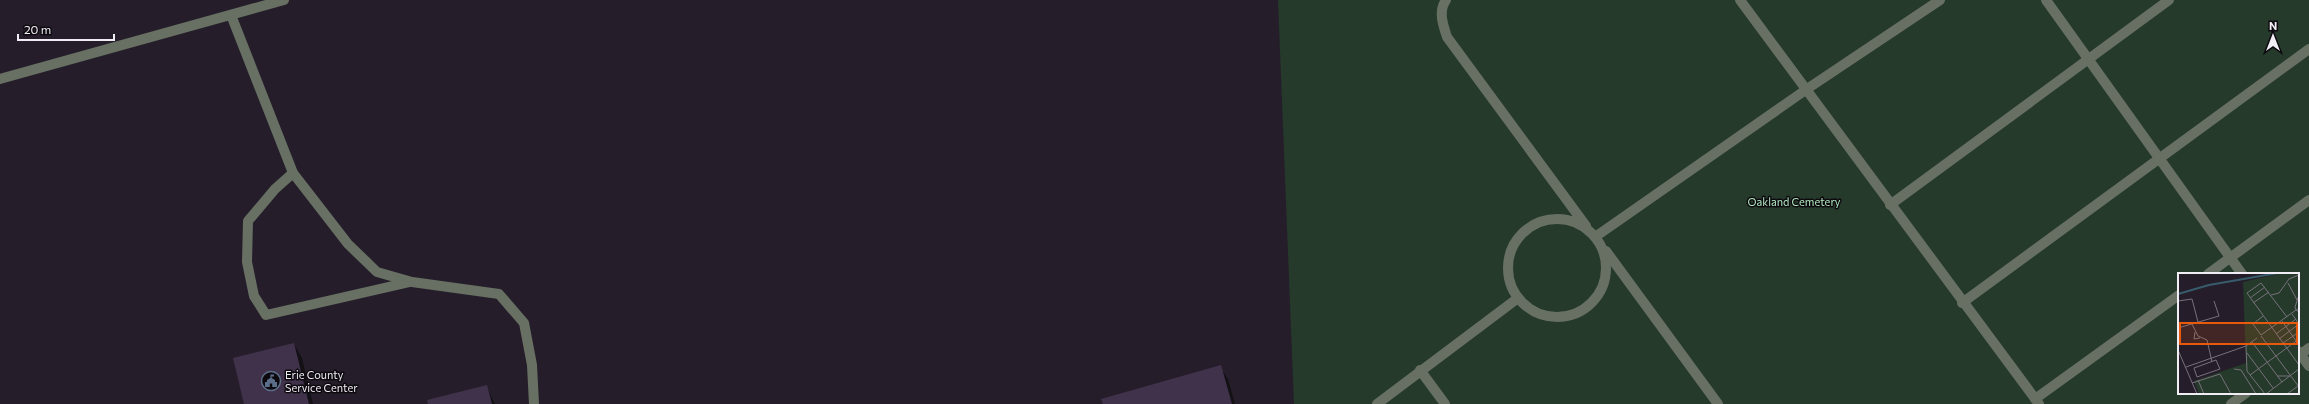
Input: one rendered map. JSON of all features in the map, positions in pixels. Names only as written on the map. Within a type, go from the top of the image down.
[{"type":"lane","points":[[0,79],[284,0]]},
{"type":"lane","points":[[1446,0],[1442,19],[1447,37],[1718,404]]},
{"type":"lane","points":[[1740,0],[1807,89],[1962,303],[2037,402],[2178,296]]},
{"type":"lane","points":[[1595,237],[1807,89],[1940,0]]},
{"type":"lane","points":[[2046,0],[2241,273]]},
{"type":"lane","points":[[1890,205],[2169,0]]},
{"type":"lane","points":[[231,15],[293,173],[348,244],[377,272],[412,282],[499,294],[524,324],[532,365],[534,404]]},
{"type":"lane","points":[[1962,303],[2309,49]]},
{"type":"lane","points":[[293,173],[275,189],[248,221],[247,262],[254,296],[266,315],[412,282]]},
{"type":"lane","points":[[2209,273],[2309,200]]},
{"type":"lane","points":[[1558,218],[1575,222],[1595,237],[1606,260],[1606,277],[1600,293],[1589,306],[1575,314],[1560,317],[1544,316],[1530,309],[1518,298],[1510,285],[1507,270],[1509,254],[1516,240],[1526,228],[1542,220],[1558,218]]},
{"type":"lane","points":[[1377,404],[1420,370],[1518,298]]},
{"type":"lane","points":[[2309,348],[2299,354],[2309,366]]},
{"type":"lane","points":[[1420,370],[1445,404]]},
{"type":"lane","points":[[2231,404],[2245,394]]},
{"type":"green space","name":"Oakland Cemetery","points":[[1278,0],[2309,0],[2309,404],[1294,404]]},
{"type":"building","name":"Erie County Service Center","points":[[294,343],[309,404],[244,404],[233,358]]},
{"type":"building","points":[[1221,365],[1232,404],[1103,404],[1101,399]]},
{"type":"building","points":[[487,385],[492,404],[428,404],[427,400]]},
{"type":"place","name":"Erie County Service Center","points":[[271,381]]}]
